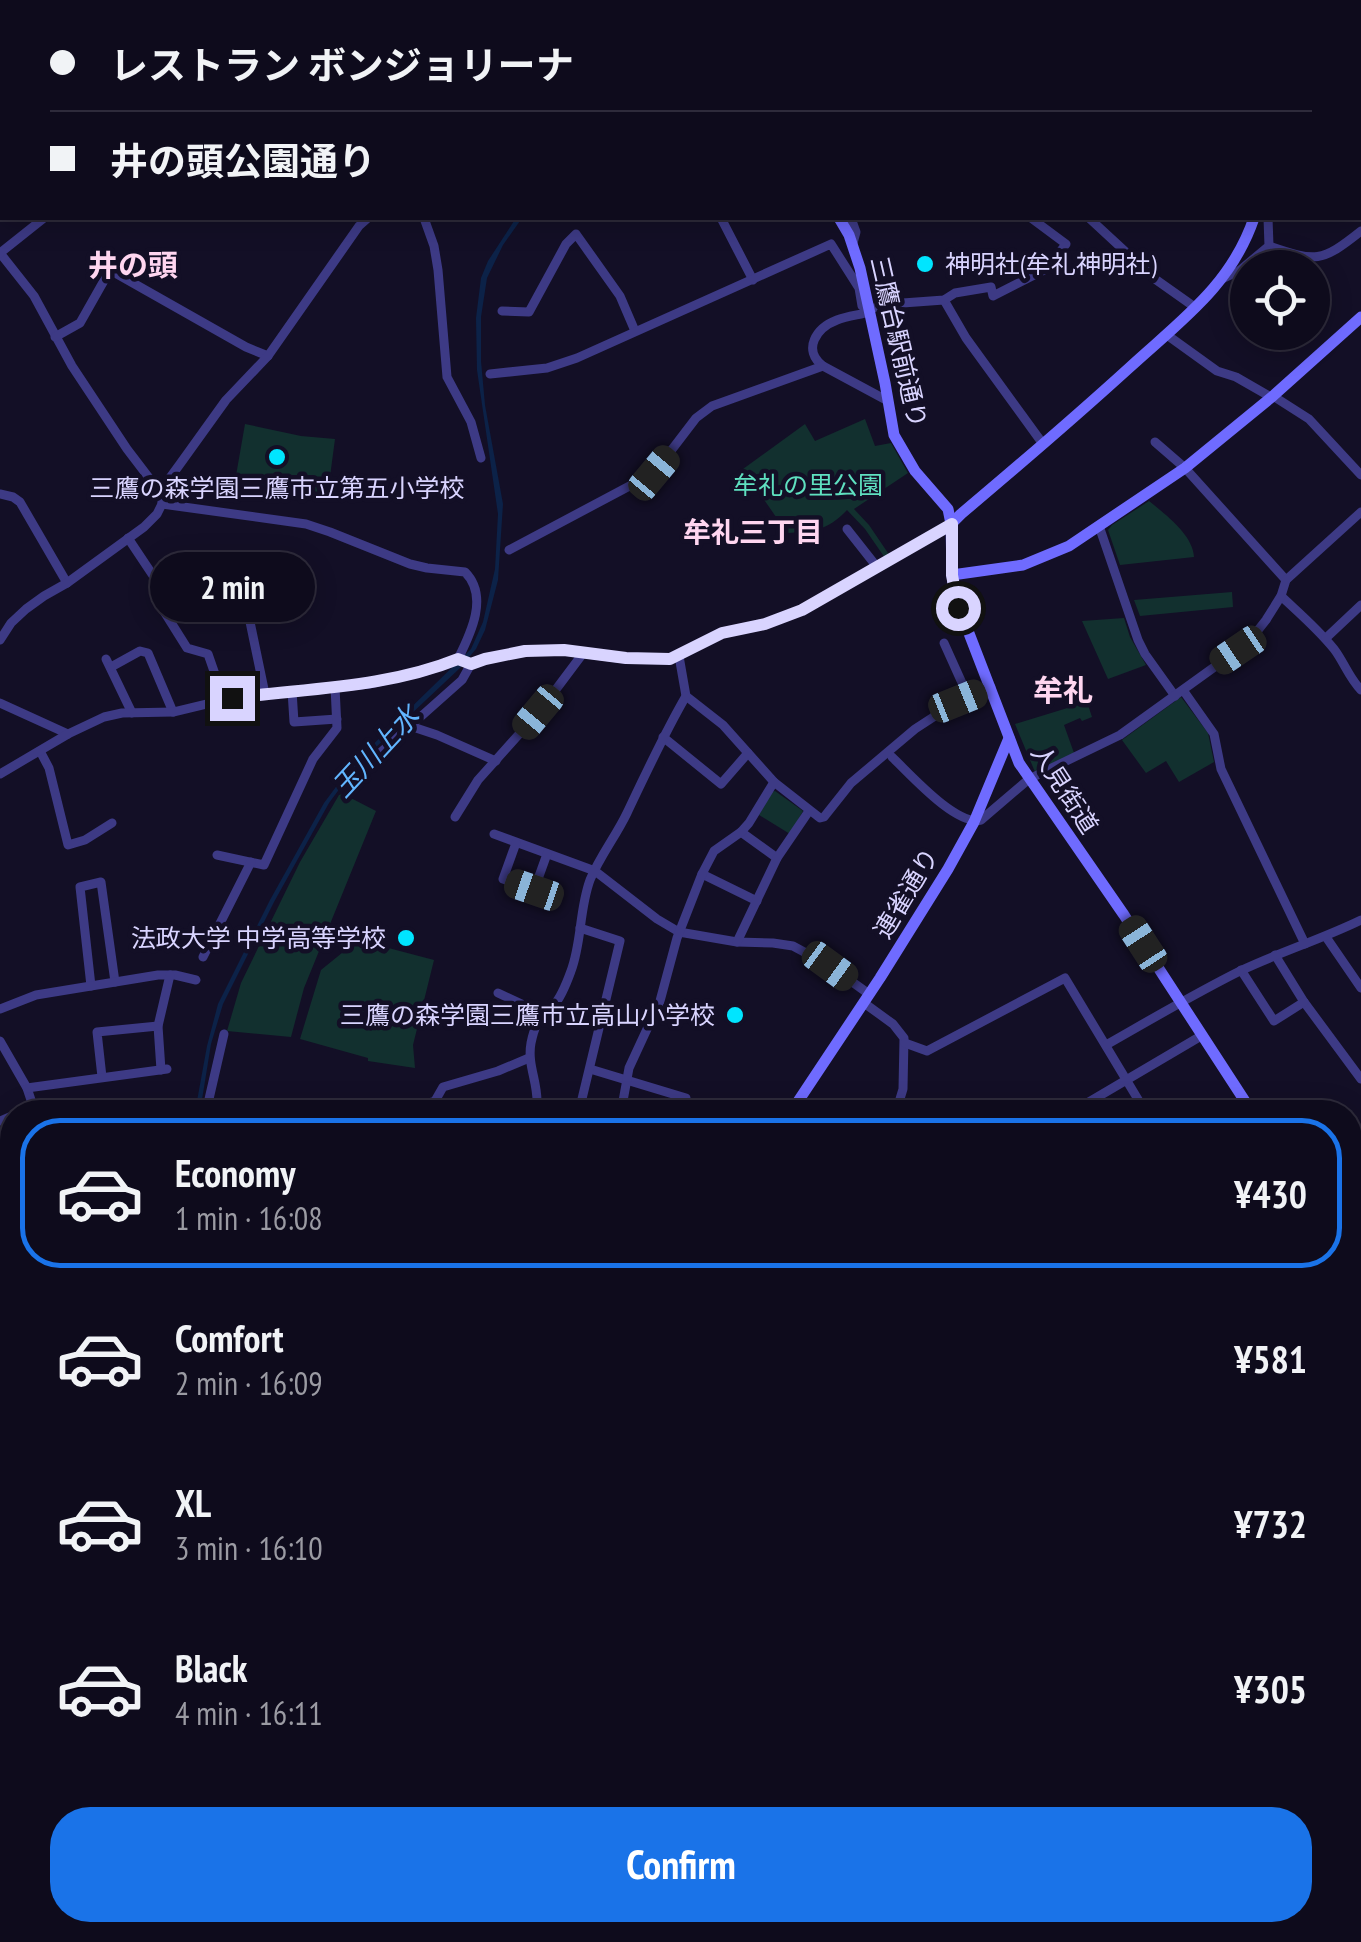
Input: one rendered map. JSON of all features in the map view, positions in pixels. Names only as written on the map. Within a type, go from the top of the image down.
[{"type":"main road","name":"三鷹台駅前通り","points":[[839,220],[852,244],[870,310],[894,435],[915,471],[948,509],[952,524]]},
{"type":"main road","points":[[952,524],[1196,308],[1222,279],[1242,248],[1253,220]]},
{"type":"main road","points":[[952,575],[1024,565],[1070,546],[1185,468],[1361,317]]},
{"type":"main road","name":"人見街道","points":[[952,524],[952,575],[958,608],[1019,763],[1244,1100]]},
{"type":"main road","name":"連雀通り","points":[[799,1100],[919,917],[974,822],[1009,738]]},
{"type":"street","points":[[41,220],[0,253],[34,296],[55,337],[127,449],[161,490]]},
{"type":"street","points":[[0,640],[26,609],[67,583],[157,514],[162,504],[161,490],[226,400],[268,356],[366,220]]},
{"type":"street","points":[[425,220],[438,270],[446,377],[471,422],[481,458]]},
{"type":"street","points":[[721,220],[753,280]]},
{"type":"street","points":[[852,244],[856,232],[853,220]]},
{"type":"street","points":[[888,401],[814,358],[816,337],[834,321],[889,304],[944,300],[956,293],[990,286],[993,296],[1048,268],[1066,244],[1034,220]]},
{"type":"street","points":[[1091,220],[1155,279],[1196,308]]},
{"type":"street","points":[[1268,220],[1269,246]]},
{"type":"street","points":[[1269,246],[1315,259],[1361,231]]},
{"type":"street","points":[[502,310],[529,312],[566,244],[576,234],[620,296],[635,332]]},
{"type":"street","points":[[490,374],[547,368],[577,358],[831,244],[859,288],[862,306],[870,310]]},
{"type":"street","points":[[1222,279],[1239,271],[1269,246]]},
{"type":"street","points":[[55,337],[80,323],[110,270],[268,356]]},
{"type":"street","points":[[944,300],[966,338],[1044,444]]},
{"type":"street","points":[[1168,335],[1200,361],[1260,388],[1308,419],[1361,475]]},
{"type":"street","points":[[509,550],[654,473],[696,418],[712,406],[823,366]]},
{"type":"street","points":[[1156,442],[1185,468],[1286,580]]},
{"type":"street","points":[[0,494],[14,496],[20,502],[67,583]]},
{"type":"street","points":[[162,504],[306,524],[410,564],[466,572],[472,580],[477,609],[462,680],[381,752]]},
{"type":"street","points":[[892,757],[950,812],[974,822],[986,818],[1029,780],[1120,735],[1251,639],[1280,596],[1286,580],[1361,512]]},
{"type":"street","points":[[0,774],[104,717],[173,712],[224,700],[384,681],[525,651],[584,652],[650,660],[679,656],[722,633],[784,618],[952,524]]},
{"type":"street","points":[[1098,526],[1138,640],[1145,654],[1214,734],[1221,768],[1305,944]]},
{"type":"street","points":[[846,529],[877,568]]},
{"type":"street","points":[[128,538],[154,577],[155,597],[187,648],[208,654],[224,700]]},
{"type":"street","points":[[1280,596],[1326,638],[1361,690]]},
{"type":"street","points":[[1326,638],[1361,605]]},
{"type":"street","points":[[249,617],[265,694]]},
{"type":"street","points":[[944,642],[967,694]]},
{"type":"street","points":[[132,713],[108,663],[140,652],[148,653],[173,712]]},
{"type":"street","points":[[455,818],[478,780],[584,652]]},
{"type":"street","points":[[536,1100],[529,1058],[532,1039],[543,1014],[554,1005],[570,974],[586,894],[595,871],[686,696],[679,656]]},
{"type":"street","points":[[218,855],[264,865],[313,759],[337,728],[335,688]]},
{"type":"street","points":[[686,696],[723,725],[774,782],[820,818],[850,783],[915,729],[958,701],[991,688]]},
{"type":"street","points":[[292,691],[294,722],[337,719]]},
{"type":"street","points":[[0,703],[68,734]]},
{"type":"street","points":[[410,726],[496,761]]},
{"type":"street","points":[[663,738],[720,784],[748,753]]},
{"type":"street","points":[[40,750],[49,768],[68,845],[85,840],[112,823]]},
{"type":"street","points":[[624,1100],[630,1068],[660,1001],[679,932],[702,874],[714,851],[742,832],[774,782]]},
{"type":"street","points":[[737,942],[777,858],[809,811]]},
{"type":"street","points":[[742,832],[777,858]]},
{"type":"street","points":[[494,834],[595,871],[679,932],[793,946],[830,966],[898,1028],[905,1043],[900,1100]]},
{"type":"street","points":[[516,843],[503,879],[534,890],[547,854]]},
{"type":"street","points":[[203,957],[251,862]]},
{"type":"street","points":[[702,874],[757,900]]},
{"type":"street","points":[[91,986],[80,887],[101,882],[115,982]]},
{"type":"street","points":[[1106,1045],[1241,970],[1361,920]]},
{"type":"street","points":[[580,928],[620,941],[582,1100]]},
{"type":"street","points":[[1326,937],[1361,988]]},
{"type":"street","points":[[1275,955],[1361,1080]]},
{"type":"street","points":[[1241,970],[1274,1021],[1304,1002]]},
{"type":"street","points":[[27,1088],[164,1069],[158,1026],[170,975]]},
{"type":"street","points":[[0,1010],[31,996],[115,982],[170,975],[196,980]]},
{"type":"street","points":[[905,1043],[927,1051],[1065,978],[1138,1100]]},
{"type":"street","points":[[498,994],[543,1014]]},
{"type":"street","points":[[102,1078],[97,1032],[158,1026]]},
{"type":"street","points":[[209,1100],[224,1034]]},
{"type":"street","points":[[1092,1100],[1201,1036]]},
{"type":"street","points":[[0,1041],[31,1100]]},
{"type":"street","points":[[436,1100],[442,1087],[529,1058]]},
{"type":"street","points":[[590,1069],[685,1100]]},
{"type":"green space","name":"牟礼の里公園","points":[[865,419],[875,446],[891,443],[908,473],[854,509],[890,556],[885,558],[847,510],[820,529],[787,533],[743,469],[805,424],[815,441]]},
{"type":"green space","points":[[245,424],[335,439],[327,499],[234,487]]},
{"type":"green space","points":[[1149,501],[1184,533],[1194,557],[1120,565],[1108,530]]},
{"type":"green space","points":[[1232,592],[1233,607],[1140,616],[1134,600]]},
{"type":"green space","points":[[1124,618],[1146,665],[1108,679],[1082,621]]},
{"type":"green space","points":[[1181,697],[1208,733],[1214,762],[1179,782],[1166,761],[1146,773],[1122,740]]},
{"type":"green space","points":[[1087,702],[1092,717],[1064,725],[1074,753],[1035,772],[1015,724]]},
{"type":"green space","points":[[775,791],[803,811],[790,834],[759,815]]},
{"type":"green space","points":[[343,794],[376,811],[304,988],[291,1037],[227,1031],[241,983],[300,862]]},
{"type":"green space","points":[[358,940],[434,960],[413,1045],[415,1068],[368,1061],[300,1039],[321,970]]},
{"type":"water","points":[[515,220],[521,220],[487,278],[481,317],[485,405],[503,504],[498,580],[485,630],[460,668],[357,765],[329,803],[223,1004],[211,1044],[202,1100],[197,1100],[218,1004],[324,803],[353,764],[471,649],[483,622],[495,569],[498,514],[477,370],[476,318],[481,278]]},
{"type":"place","name":"神明社(牟礼神明社)","points":[[925,264]]},
{"type":"place","name":"三鷹の森学園三鷹市立第五小学校","points":[[277,457]]},
{"type":"place","name":"法政大学 中学高等学校","points":[[406,938]]},
{"type":"place","name":"三鷹の森学園三鷹市立高山小学校","points":[[735,1015]]},
{"type":"district","name":"井の頭","points":[[133,264]]},
{"type":"district","name":"牟礼三丁目","points":[[753,531]]},
{"type":"district","name":"牟礼","points":[[1063,689]]},
{"type":"route","points":[[232,698],[368,684],[458,659],[471,664],[525,651],[564,650],[670,659],[722,633],[765,624],[802,610],[952,524],[952,575],[958,608]]},
{"type":"water label","name":"玉川上水","points":[[375,751]]}]
